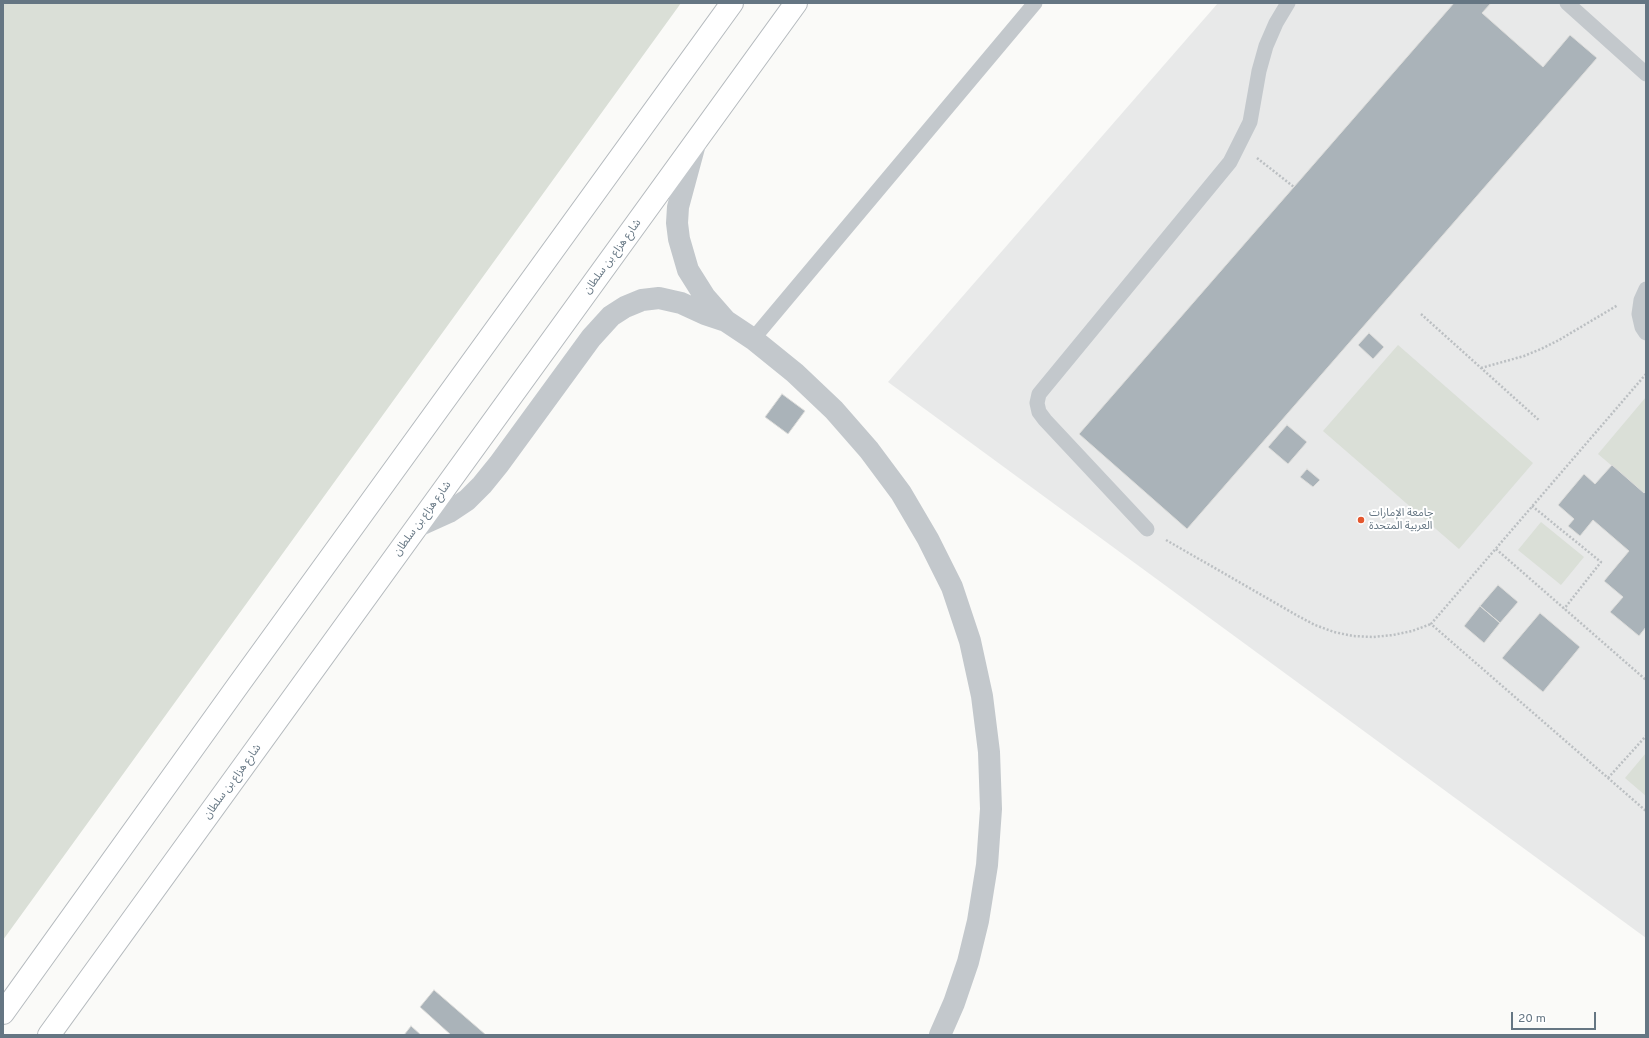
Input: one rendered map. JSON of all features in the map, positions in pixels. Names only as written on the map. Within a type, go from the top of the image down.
[{"type":"main road","points":[[3,1013],[732,3]]},
{"type":"main road","name":"شارع هزاع بن سلطان","points":[[50,1035],[796,3]]},
{"type":"street","points":[[696,141],[678,207],[677,223],[679,239],[688,270],[696,284],[726,321]]},
{"type":"street","points":[[418,526],[449,512],[467,500],[482,485],[591,338],[611,316],[625,307],[642,300],[659,298],[680,303],[726,321],[753,339],[795,373],[834,410],[869,450],[901,493],[928,539],[952,587],[970,640],[982,696],[989,752],[991,809],[987,865],[978,921],[968,962],[954,1003],[940,1035]]},
{"type":"lane","points":[[753,339],[1035,3]]},
{"type":"lane","points":[[1147,529],[1045,420],[1039,412],[1037,403],[1038,394],[1230,162],[1250,122],[1259,71],[1266,46],[1276,23],[1288,3]]},
{"type":"lane","points":[[1567,3],[1646,74]]},
{"type":"lane","points":[[1646,290],[1641,300],[1639,314],[1642,327],[1646,333]]},
{"type":"path","points":[[1239,144],[1294,188]]},
{"type":"path","points":[[1481,368],[1524,356],[1558,340],[1619,304]]},
{"type":"path","points":[[1421,314],[1540,421]]},
{"type":"path","points":[[1147,529],[1315,625],[1334,632],[1353,636],[1379,636],[1412,631],[1431,624],[1646,374]]},
{"type":"path","points":[[1532,506],[1601,562],[1564,609]]},
{"type":"path","points":[[1496,548],[1646,680]]},
{"type":"path","points":[[1431,624],[1646,811]]},
{"type":"path","points":[[1608,778],[1646,736]]},
{"type":"shaded area","points":[[3,3],[681,3],[3,940]]},
{"type":"shaded area","name":"جامعة الإمارات العربية المتحدة","points":[[1218,3],[1646,3],[1646,938],[888,382]]},
{"type":"shaded area","points":[[1398,345],[1533,463],[1459,549],[1323,431]]},
{"type":"shaded area","points":[[1646,397],[1646,491],[1644,493],[1598,454]]},
{"type":"shaded area","points":[[1541,522],[1584,557],[1561,585],[1518,550]]},
{"type":"shaded area","points":[[1646,753],[1646,796],[1625,778]]},
{"type":"building","points":[[1454,3],[1491,3],[1482,13],[1543,67],[1570,35],[1597,58],[1187,529],[1079,434]]},
{"type":"building","points":[[1369,333],[1384,347],[1373,359],[1358,345]]},
{"type":"building","points":[[782,394],[805,411],[788,434],[765,417]]},
{"type":"building","points":[[1287,425],[1307,442],[1288,464],[1268,447]]},
{"type":"building","points":[[1612,465],[1644,493],[1646,491],[1646,627],[1639,636],[1610,612],[1623,597],[1604,581],[1629,551],[1593,520],[1580,536],[1568,526],[1574,519],[1558,505],[1584,474],[1595,484]]},
{"type":"building","points":[[1307,469],[1320,480],[1313,487],[1300,477]]},
{"type":"building","points":[[1498,585],[1518,602],[1500,623],[1480,606]]},
{"type":"building","points":[[1480,606],[1500,623],[1484,643],[1464,626]]},
{"type":"building","points":[[1540,613],[1580,647],[1543,692],[1502,658]]},
{"type":"building","points":[[434,990],[486,1035],[451,1035],[420,1007]]},
{"type":"building","points":[[411,1026],[421,1035],[404,1035]]},
{"type":"place","name":"جامعة الإمارات العربية المتحدة","points":[[1361,520]]}]
